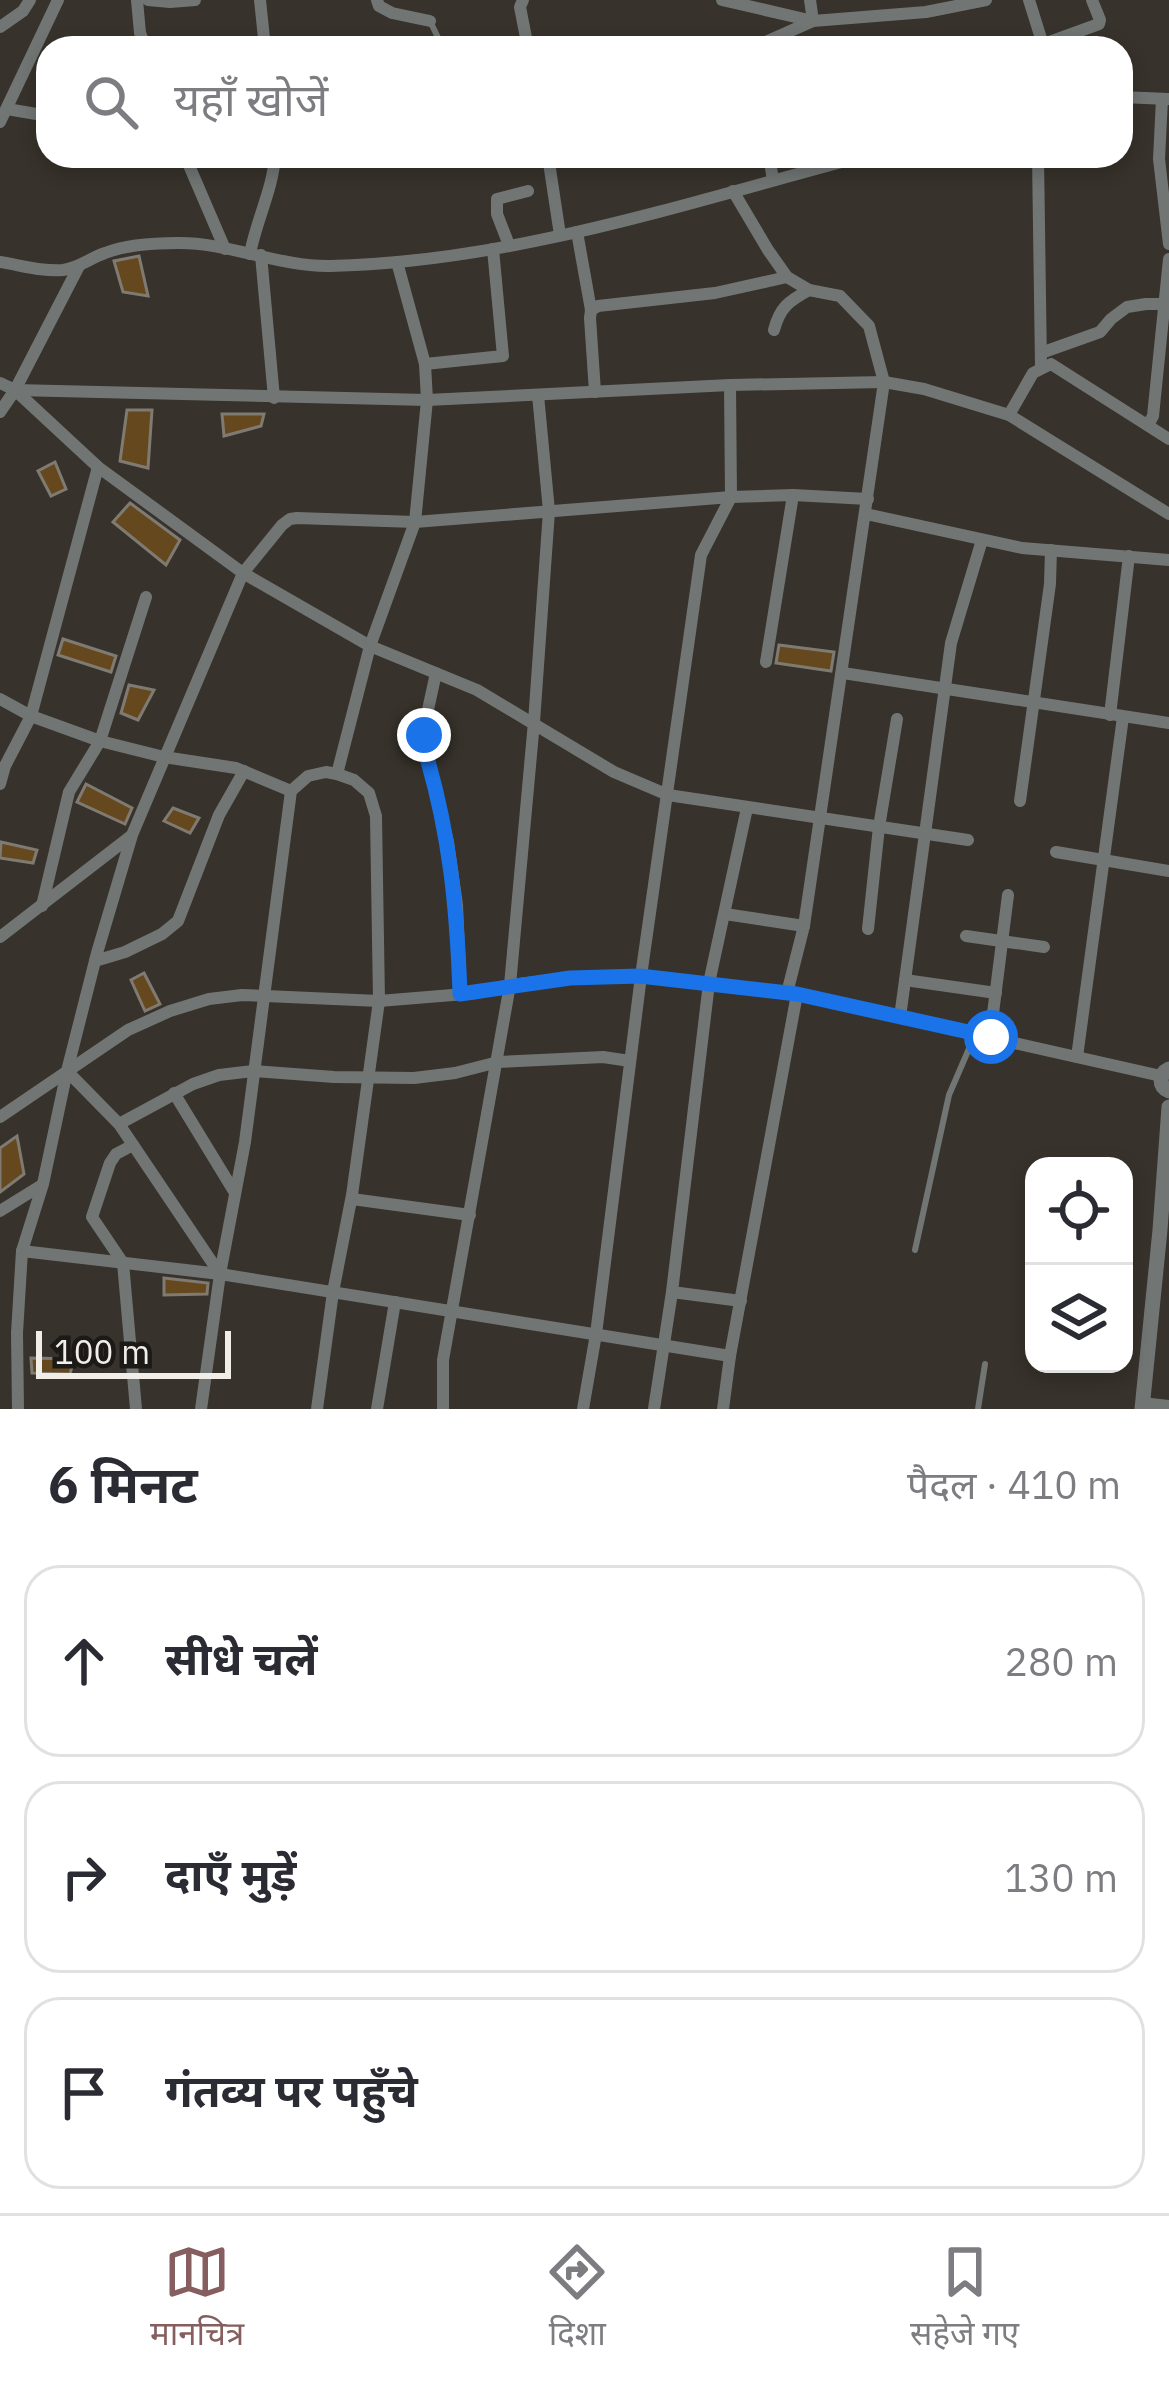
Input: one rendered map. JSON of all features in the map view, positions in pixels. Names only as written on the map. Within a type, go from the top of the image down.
[{"type":"street","points":[[0,27],[30,0]]},
{"type":"street","points":[[41,36],[58,0]]},
{"type":"street","points":[[137,0],[141,36]]},
{"type":"street","points":[[148,0],[195,0]]},
{"type":"street","points":[[260,0],[264,36]]},
{"type":"street","points":[[377,0],[392,13],[430,21]]},
{"type":"street","points":[[523,0],[520,7],[526,36]]},
{"type":"street","points":[[722,0],[813,21],[926,12],[986,0]]},
{"type":"street","points":[[810,0],[813,21]]},
{"type":"street","points":[[1028,0],[1041,36]]},
{"type":"street","points":[[1070,36],[1099,25],[1093,0]]},
{"type":"street","points":[[780,36],[813,21]]},
{"type":"street","points":[[36,46],[3,116],[36,116]]},
{"type":"street","points":[[1133,98],[1166,99],[1160,159],[1169,244]]},
{"type":"street","points":[[190,168],[225,249]]},
{"type":"street","points":[[273,168],[255,226],[255,255],[274,398]]},
{"type":"street","points":[[550,168],[560,235]]},
{"type":"street","points":[[771,168],[772,180]]},
{"type":"street","points":[[0,262],[69,269],[106,252],[176,243],[323,266],[397,262],[577,232],[818,168]]},
{"type":"street","points":[[1037,168],[1041,360]]},
{"type":"street","points":[[723,1409],[804,926],[884,382],[869,326],[840,296],[809,290],[787,277],[733,190]]},
{"type":"street","points":[[509,245],[497,214],[497,199],[528,191]]},
{"type":"street","points":[[577,232],[591,310],[595,392]]},
{"type":"street","points":[[425,364],[503,356],[493,249]]},
{"type":"street","points":[[1148,425],[1153,416],[1169,259]]},
{"type":"street","points":[[337,774],[370,646],[415,522],[428,400],[425,364],[397,262]]},
{"type":"street","points":[[0,412],[79,266]]},
{"type":"street","points":[[591,310],[715,293],[787,277]]},
{"type":"street","points":[[774,330],[778,312],[809,290]]},
{"type":"street","points":[[1009,415],[1041,360],[1100,332],[1120,311],[1167,304]]},
{"type":"street","points":[[1041,360],[1169,439]]},
{"type":"street","points":[[0,383],[15,389],[428,400],[884,382],[925,388],[1009,415],[1169,514]]},
{"type":"street","points":[[583,1409],[701,555],[730,496],[730,385]]},
{"type":"street","points":[[15,389],[98,467],[243,573],[370,646],[478,690],[614,772],[668,795],[968,839]]},
{"type":"street","points":[[442,1409],[443,1360],[510,985],[549,511],[538,395]]},
{"type":"street","points":[[1,775],[31,716],[98,467]]},
{"type":"street","points":[[766,662],[794,495]]},
{"type":"street","points":[[18,1409],[22,1250],[132,835],[243,573],[290,519],[415,522],[794,495],[867,506],[982,540],[1169,560]]},
{"type":"street","points":[[900,1017],[951,643],[982,540]]},
{"type":"street","points":[[1020,801],[1051,550]]},
{"type":"street","points":[[1077,1057],[1104,858],[1129,556]]},
{"type":"street","points":[[42,906],[68,792],[100,741],[146,597]]},
{"type":"street","points":[[436,673],[425,751],[448,842],[457,904],[460,994]]},
{"type":"street","points":[[843,673],[1169,723]]},
{"type":"street","points":[[0,699],[31,716],[100,741],[244,771],[291,791]]},
{"type":"street","points":[[868,929],[897,718]]},
{"type":"street","points":[[95,962],[162,934],[178,921],[219,815],[244,771]]},
{"type":"street","points":[[201,1409],[254,1071],[291,791],[308,776],[326,772],[354,780],[369,793],[376,816],[379,1000],[317,1409]]},
{"type":"street","points":[[654,1409],[709,982],[747,808]]},
{"type":"street","points":[[0,937],[132,835]]},
{"type":"street","points":[[1056,852],[1169,871]]},
{"type":"street","points":[[983,1036],[996,993],[1008,895]]},
{"type":"street","points":[[724,914],[804,926]]},
{"type":"street","points":[[966,936],[1044,947]]},
{"type":"street","points":[[0,1117],[128,1030],[209,999],[263,995],[379,1000],[570,978],[640,976],[792,993],[1166,1079]]},
{"type":"street","points":[[905,980],[996,993]]},
{"type":"street","points":[[119,1124],[174,1093],[219,1075],[254,1071],[414,1078],[498,1062],[603,1057],[630,1061]]},
{"type":"street","points":[[68,1071],[119,1124],[220,1274]]},
{"type":"street","points":[[174,1093],[235,1193]]},
{"type":"street","points":[[1169,1107],[1161,1312],[1142,1406],[1169,1406]]},
{"type":"street","points":[[133,1145],[110,1163],[92,1217],[123,1262],[136,1409]]},
{"type":"street","points":[[0,1211],[43,1184]]},
{"type":"street","points":[[352,1199],[470,1215]]},
{"type":"street","points":[[22,1250],[220,1274],[730,1356]]},
{"type":"street","points":[[672,1292],[740,1301]]},
{"type":"street","points":[[376,1409],[395,1303]]},
{"type":"street","points":[[0,1332],[17,1333]]},
{"type":"lane","points":[[430,21],[437,36]]},
{"type":"lane","points":[[915,1250],[949,1095],[983,1036]]},
{"type":"lane","points":[[978,1409],[985,1364]]},
{"type":"building","points":[[139,256],[148,296],[123,292],[114,261]]},
{"type":"building","points":[[127,410],[152,410],[148,468],[120,461]]},
{"type":"building","points":[[222,414],[264,414],[261,426],[224,436]]},
{"type":"building","points":[[55,462],[66,489],[51,496],[38,471]]},
{"type":"building","points":[[130,503],[180,540],[166,565],[113,522]]},
{"type":"building","points":[[63,639],[116,656],[111,672],[58,655]]},
{"type":"building","points":[[779,645],[834,652],[831,671],[776,663]]},
{"type":"building","points":[[129,685],[154,690],[138,720],[121,713]]},
{"type":"building","points":[[86,784],[132,808],[125,824],[77,802]]},
{"type":"building","points":[[173,808],[199,818],[190,833],[164,821]]},
{"type":"building","points":[[1,842],[37,850],[33,863],[0,858]]},
{"type":"building","points":[[144,973],[160,1004],[145,1011],[131,980]]},
{"type":"building","points":[[17,1136],[24,1174],[0,1192],[0,1148]]},
{"type":"building","points":[[164,1278],[208,1283],[207,1294],[164,1295]]},
{"type":"building","points":[[31,1358],[74,1359],[70,1374],[32,1373]]},
{"type":"route","points":[[424,735],[457,904],[460,994],[570,978],[640,976],[797,994],[991,1037]]}]
